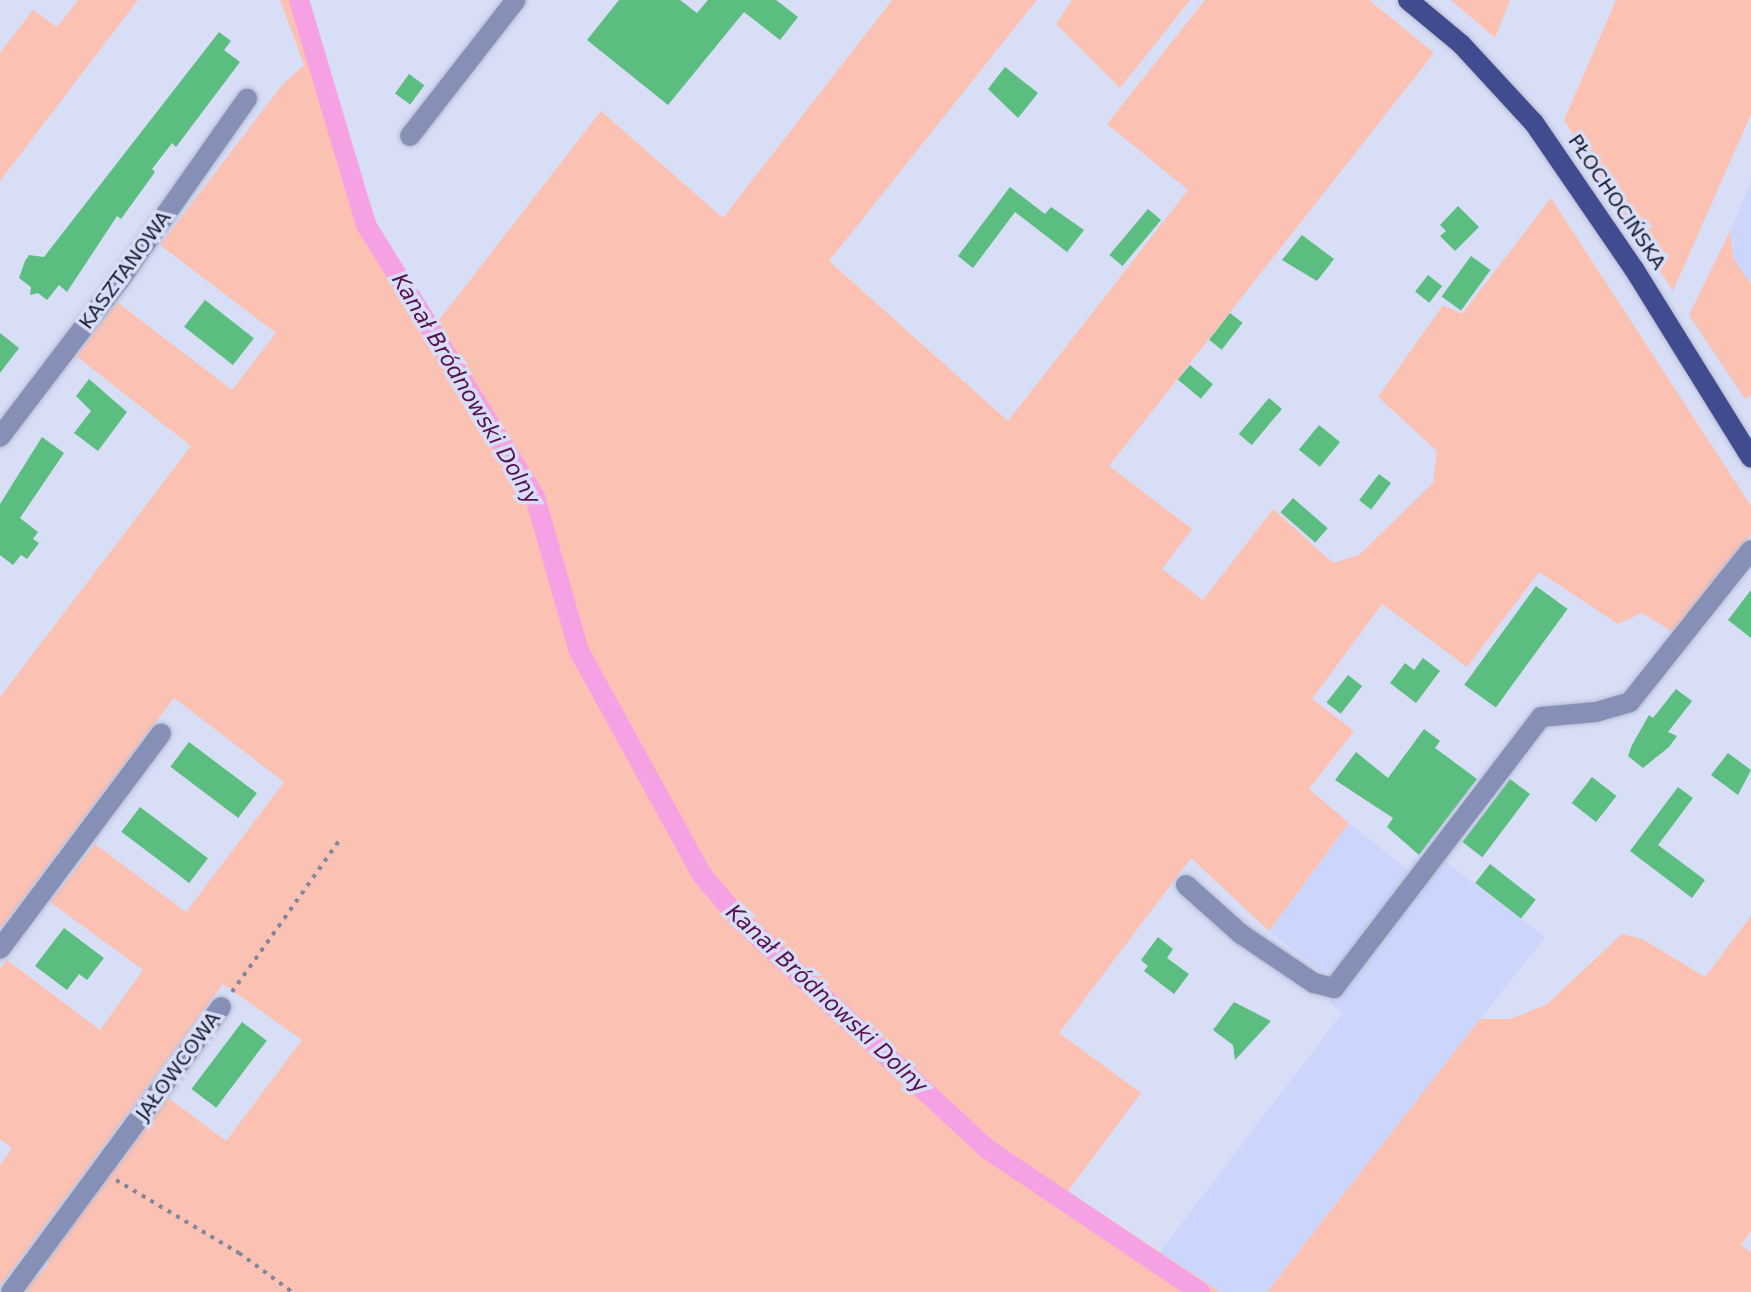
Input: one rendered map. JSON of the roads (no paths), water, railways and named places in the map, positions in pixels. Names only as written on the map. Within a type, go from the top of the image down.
[{"type":"main road","name":"PŁOCHOCIŃSKA","points":[[1408,0],[1461,44],[1534,123],[1634,269],[1751,458]]},
{"type":"street","points":[[410,136],[516,0]]},
{"type":"street","name":"KASZTANOWA","points":[[0,437],[247,99]]},
{"type":"street","points":[[1186,885],[1241,934],[1314,983],[1334,988],[1541,717],[1596,712],[1630,702],[1751,550]]},
{"type":"street","points":[[0,949],[161,734]]},
{"type":"street","name":"JAŁOWCOWA","points":[[11,1292],[221,1007]]},
{"type":"waterway","name":"Kanał Bródnowski Dolny","points":[[299,0],[366,225],[535,497],[579,651],[702,875],[740,920],[987,1149],[1200,1292]]}]
